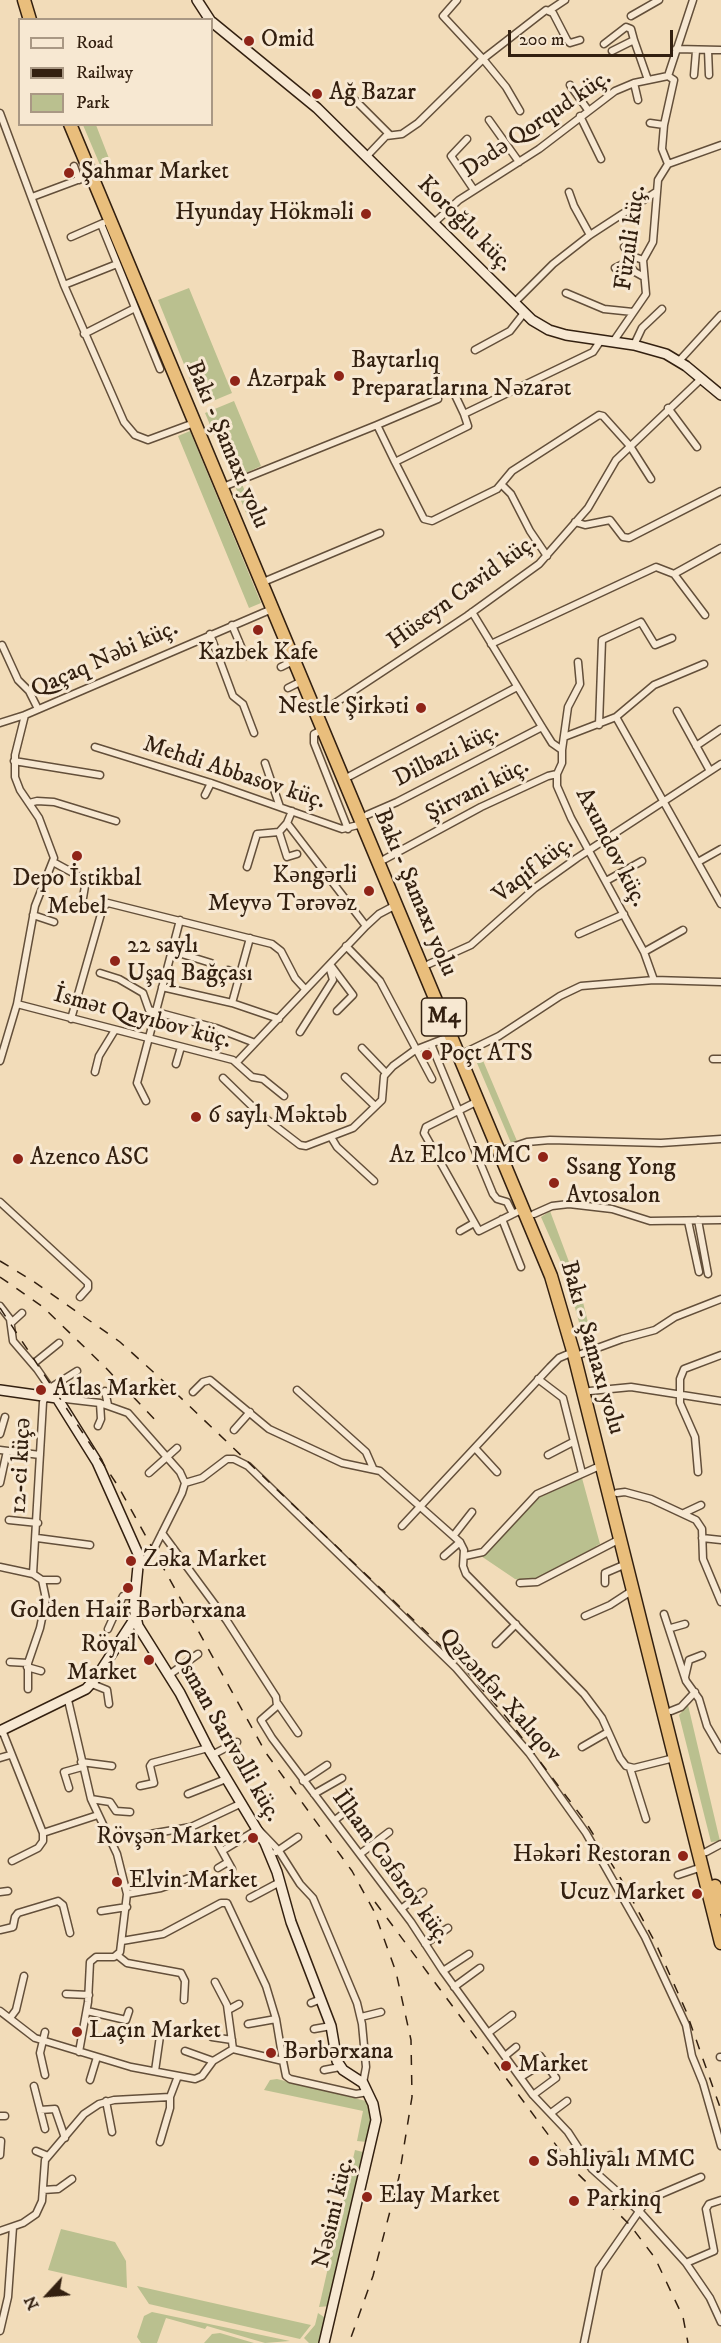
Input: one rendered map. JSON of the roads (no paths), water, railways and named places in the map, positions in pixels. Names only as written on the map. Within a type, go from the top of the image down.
[{"type":"highway","points":[[24,0],[29,18]]},
{"type":"highway","points":[[32,0],[36,18]]},
{"type":"highway","name":"Bakı - Şamaxı yolu","points":[[71,126],[85,178],[194,423],[322,730],[385,859],[466,1052],[506,1149],[524,1212]]},
{"type":"highway","name":"Bakı - Şamaxı yolu","points":[[78,126],[350,776],[396,905],[551,1276],[590,1390],[721,1908]]},
{"type":"highway","name":"Bakı - Şamaxı yolu","points":[[577,1353],[602,1465],[721,1943]]},
{"type":"street","name":"Koroğlu küç.","points":[[197,0],[209,18]]},
{"type":"street","points":[[458,0],[444,16],[506,87],[520,111]]},
{"type":"street","points":[[367,156],[389,134],[402,134],[418,123],[483,59],[537,16],[565,0]]},
{"type":"street","points":[[631,16],[659,0]]},
{"type":"street","name":"Füzuli küç.","points":[[613,342],[645,294],[644,260],[653,242],[658,180],[668,164],[662,149],[664,125],[674,80],[668,76],[693,0]]},
{"type":"street","points":[[550,10],[567,40],[570,43],[580,40]]},
{"type":"street","name":"Koroğlu küç.","points":[[213,23],[317,108],[435,222],[524,313],[554,332],[634,345],[666,354],[720,392]]},
{"type":"street","points":[[604,44],[628,26],[648,80]]},
{"type":"street","points":[[612,51],[634,40]]},
{"type":"street","points":[[676,49],[721,50]]},
{"type":"street","points":[[708,50],[709,75]]},
{"type":"street","points":[[694,75],[696,51]]},
{"type":"street","name":"Dədə Qorqud küç.","points":[[435,222],[459,200],[519,162],[615,91],[634,83],[668,76]]},
{"type":"street","points":[[634,83],[638,100]]},
{"type":"street","points":[[570,85],[588,110]]},
{"type":"street","points":[[356,101],[389,134]]},
{"type":"street","points":[[0,113],[64,285],[124,422],[135,435],[148,440],[194,423]]},
{"type":"street","points":[[580,116],[601,159]]},
{"type":"street","points":[[489,120],[519,162]]},
{"type":"street","points":[[650,123],[664,125]]},
{"type":"street","points":[[467,139],[451,156],[474,190]]},
{"type":"street","points":[[668,164],[721,145]]},
{"type":"street","points":[[32,197],[85,178],[74,166]]},
{"type":"street","points":[[569,192],[590,235]]},
{"type":"street","points":[[514,303],[548,268],[590,235],[656,192]]},
{"type":"street","points":[[71,237],[105,222],[117,264],[160,369]]},
{"type":"street","points":[[624,247],[632,256],[644,260]]},
{"type":"street","points":[[615,268],[627,262],[639,275],[644,277]]},
{"type":"street","points":[[64,285],[117,264]]},
{"type":"street","points":[[566,293],[604,309],[633,312]]},
{"type":"street","points":[[84,334],[135,308]]},
{"type":"street","points":[[634,345],[642,328],[662,309]]},
{"type":"street","points":[[475,350],[510,331],[524,313]]},
{"type":"street","points":[[679,361],[721,315]]},
{"type":"street","points":[[464,414],[586,356],[596,349],[601,340]]},
{"type":"street","name":"Hüseyn Cavid küç.","points":[[323,711],[472,612],[547,556],[588,508],[616,460],[702,378]]},
{"type":"street","points":[[395,462],[468,426],[455,395]]},
{"type":"street","points":[[228,485],[438,399]]},
{"type":"street","points":[[668,408],[697,447]]},
{"type":"street","points":[[377,425],[427,522],[490,494],[502,485],[512,471],[595,416],[603,416],[630,446],[651,479]]},
{"type":"street","points":[[502,485],[511,494],[530,531],[547,556]]},
{"type":"street","points":[[575,522],[585,525],[610,520],[623,537],[628,538],[721,491]]},
{"type":"street","points":[[268,580],[380,533]]},
{"type":"street","points":[[674,574],[721,548]]},
{"type":"street","points":[[491,644],[656,567],[674,574],[705,615]]},
{"type":"street","name":"Qaçaq Nəbi küç.","points":[[53,862],[52,850],[17,784],[14,761],[25,715],[272,609]]},
{"type":"street","points":[[472,612],[552,743],[562,750]]},
{"type":"street","points":[[599,724],[602,640],[641,622],[655,645],[672,638]]},
{"type":"street","points":[[232,625],[245,656]]},
{"type":"street","points":[[210,634],[234,696],[243,704],[254,733]]},
{"type":"street","points":[[2,645],[18,680],[29,692],[38,708]]},
{"type":"street","points":[[281,667],[293,661]]},
{"type":"street","name":"Axundov küç.","points":[[578,662],[580,684],[570,700],[562,763],[556,774],[557,786],[644,952],[654,980]]},
{"type":"street","points":[[564,738],[616,717],[654,685],[704,664]]},
{"type":"street","points":[[288,687],[302,681]]},
{"type":"street","points":[[350,776],[517,687]]},
{"type":"street","points":[[677,711],[710,771]]},
{"type":"street","points":[[0,723],[25,715]]},
{"type":"street","points":[[616,717],[721,904]]},
{"type":"street","name":"Dilbazi küç.","points":[[364,820],[542,727]]},
{"type":"street","points":[[696,746],[721,729]]},
{"type":"street","points":[[322,730],[314,734],[314,743],[348,829]]},
{"type":"street","name":"Mehdi Abbasov küç.","points":[[95,747],[211,783],[342,829],[348,829],[364,820]]},
{"type":"street","points":[[14,761],[100,775]]},
{"type":"street","points":[[265,763],[280,807]]},
{"type":"street","name":"Vaqif küç.","points":[[429,964],[471,945],[535,888],[721,764]]},
{"type":"street","name":"Şirvani küç.","points":[[385,859],[501,798],[556,774]]},
{"type":"street","points":[[205,795],[211,783]]},
{"type":"street","points":[[29,803],[54,802],[116,821]]},
{"type":"street","points":[[247,867],[257,834],[279,832],[288,823],[292,811]]},
{"type":"street","points":[[288,823],[366,926]]},
{"type":"street","points":[[279,832],[287,857],[297,854]]},
{"type":"street","points":[[698,862],[721,849]]},
{"type":"street","points":[[606,881],[642,861]]},
{"type":"street","points":[[0,1061],[17,1004],[33,915],[53,862],[86,880],[83,898]]},
{"type":"street","points":[[71,1019],[104,904],[111,902],[277,947],[295,978],[305,989]]},
{"type":"street","points":[[237,1062],[366,926],[379,914],[396,905]]},
{"type":"street","points":[[579,934],[624,914]]},
{"type":"street","points":[[33,915],[54,922]]},
{"type":"street","points":[[146,1101],[137,1083],[180,920]]},
{"type":"street","points":[[644,952],[683,930]]},
{"type":"street","points":[[232,1003],[250,938]]},
{"type":"street","points":[[346,946],[380,981],[432,1079]]},
{"type":"street","points":[[172,951],[211,963]]},
{"type":"street","points":[[329,965],[353,995],[337,1011]]},
{"type":"street","points":[[300,1032],[333,980],[329,965]]},
{"type":"street","points":[[228,970],[241,974]]},
{"type":"street","points":[[100,973],[143,993],[147,1009],[216,1028],[255,1043]]},
{"type":"street","points":[[466,1052],[499,1036],[560,996],[581,986],[654,980],[721,982]]},
{"type":"street","points":[[162,987],[232,1003],[279,1019]]},
{"type":"street","name":"İsmət Qayıbov küç.","points":[[17,1004],[237,1062],[252,1077],[263,1079],[284,1096]]},
{"type":"street","points":[[95,1072],[99,1056],[115,1030]]},
{"type":"street","points":[[222,1078],[261,1115],[300,1145],[306,1146],[353,1128],[384,1096],[386,1073],[415,1050],[451,1036]]},
{"type":"street","points":[[431,1044],[493,1194],[524,1212]]},
{"type":"street","points":[[176,1064],[181,1047]]},
{"type":"street","points":[[362,1048],[386,1073]]},
{"type":"street","points":[[713,1059],[721,1059]]},
{"type":"street","points":[[345,1077],[375,1106]]},
{"type":"street","points":[[478,1101],[426,1127],[424,1133],[479,1231],[502,1219],[524,1212],[569,1204],[612,1209],[644,1220],[721,1220]]},
{"type":"street","points":[[331,1137],[337,1147],[374,1181]]},
{"type":"street","points":[[506,1149],[527,1142],[550,1140],[660,1143],[721,1140]]},
{"type":"street","points":[[0,1202],[88,1283],[88,1288],[80,1297]]},
{"type":"street","points":[[502,1219],[521,1266]]},
{"type":"street","points":[[698,1220],[708,1274]]},
{"type":"street","points":[[688,1221],[699,1272]]},
{"type":"street","points":[[460,1231],[474,1223]]},
{"type":"street","points":[[402,1526],[559,1358],[655,1330],[675,1317],[721,1299]]},
{"type":"street","name":"12-ci küçə","points":[[0,1305],[11,1323],[13,1341],[33,1364],[48,1392],[40,1455],[38,1523],[33,1574]]},
{"type":"street","points":[[11,1323],[22,1313]]},
{"type":"street","points":[[33,1364],[59,1343]]},
{"type":"street","points":[[698,1472],[696,1437],[682,1410],[680,1379],[684,1369],[721,1355]]},
{"type":"street","points":[[48,1392],[77,1371]]},
{"type":"street","points":[[538,1379],[563,1398],[572,1426],[573,1442],[582,1473]]},
{"type":"street","points":[[193,1392],[203,1382],[210,1380],[269,1429],[317,1453],[353,1466],[373,1468]]},
{"type":"street","points":[[590,1390],[623,1387],[680,1393],[721,1401]]},
{"type":"street","points":[[0,1390],[48,1392],[57,1398],[97,1462],[140,1562],[135,1596],[135,1618],[92,1684],[68,1700],[1,1731],[43,1833],[43,1841],[38,1848],[12,1861]]},
{"type":"street","points":[[297,1390],[366,1452],[373,1468],[422,1506],[454,1535],[460,1542],[465,1556],[463,1566],[466,1574],[594,1706],[620,1758],[630,1768],[646,1819]]},
{"type":"street","points":[[105,1391],[108,1405]]},
{"type":"street","name":"12-ci küçə","points":[[57,1398],[100,1403],[128,1413],[168,1458],[184,1483]]},
{"type":"street","points":[[98,1426],[101,1419],[100,1403]]},
{"type":"street","points":[[234,1430],[250,1412]]},
{"type":"street","points":[[0,1434],[5,1418]]},
{"type":"street","points":[[548,1455],[573,1442]]},
{"type":"street","points":[[149,1473],[177,1448]]},
{"type":"street","points":[[475,1448],[497,1472]]},
{"type":"street","points":[[0,1483],[3,1450],[40,1455]]},
{"type":"street","name":"Qəzənfər Xalıqov","points":[[184,1483],[202,1478],[230,1459],[248,1466],[456,1668],[529,1753],[586,1833],[645,1937],[686,2025],[692,2056],[703,2083],[721,2146]]},
{"type":"street","points":[[465,1556],[483,1552],[527,1507],[533,1497],[602,1465]]},
{"type":"street","points":[[140,1562],[149,1556],[162,1533],[184,1483]]},
{"type":"street","points":[[616,1493],[625,1492],[651,1499],[684,1513],[700,1524],[703,1559],[721,1602]]},
{"type":"street","points":[[684,1513],[701,1505]]},
{"type":"street","points":[[454,1535],[472,1512]]},
{"type":"street","points":[[9,1520],[38,1523]]},
{"type":"street","points":[[162,1533],[227,1621],[298,1733]]},
{"type":"street","points":[[37,1538],[90,1545]]},
{"type":"street","points":[[702,1538],[721,1540]]},
{"type":"street","points":[[520,1582],[537,1582],[621,1539]]},
{"type":"street","points":[[444,1556],[460,1542]]},
{"type":"street","points":[[605,1583],[605,1573],[627,1564]]},
{"type":"street","points":[[0,1567],[33,1574],[42,1580],[57,1580]]},
{"type":"street","points":[[28,1689],[27,1665],[45,1608],[42,1580]]},
{"type":"street","points":[[585,1616],[634,1590]]},
{"type":"street","points":[[108,1629],[122,1598],[125,1595],[135,1596]]},
{"type":"street","points":[[664,1614],[671,1628],[685,1677],[694,1692],[707,1726],[721,1750]]},
{"type":"street","name":"Osman Sarıvəlli küç.","points":[[135,1618],[226,1779],[275,1853],[291,1922],[331,2025],[340,2067]]},
{"type":"street","points":[[496,1644],[516,1624]]},
{"type":"street","points":[[671,1628],[685,1624]]},
{"type":"street","points":[[169,1675],[198,1654]]},
{"type":"street","points":[[685,1677],[689,1660],[702,1655]]},
{"type":"street","points":[[9,1662],[27,1665],[41,1671]]},
{"type":"street","points":[[92,1684],[107,1690],[109,1704]]},
{"type":"street","points":[[671,1711],[681,1707],[694,1692]]},
{"type":"street","points":[[68,1700],[91,1798],[117,1854],[127,1894],[122,1941],[117,1955]]},
{"type":"street","name":"İlham Cəfərov küç.","points":[[278,1704],[263,1717],[262,1723],[303,1781],[401,1909],[454,1987],[533,2095],[568,2132],[592,2169],[640,2212],[686,2263],[720,2317]]},
{"type":"street","points":[[582,1748],[608,1732]]},
{"type":"street","points":[[140,1786],[154,1783],[150,1766],[152,1763],[210,1751],[237,1742]]},
{"type":"street","points":[[0,1758],[10,1755]]},
{"type":"street","points":[[630,1768],[675,1758]]},
{"type":"street","points":[[69,1788],[64,1772],[82,1765],[112,1766]]},
{"type":"street","points":[[303,1781],[327,1766]]},
{"type":"street","points":[[314,1794],[342,1778]]},
{"type":"street","points":[[188,1794],[226,1779]]},
{"type":"street","points":[[91,1798],[110,1803],[116,1810],[130,1812]]},
{"type":"street","points":[[144,1835],[191,1827],[242,1803]]},
{"type":"street","points":[[335,1820],[353,1806]]},
{"type":"street","points":[[43,1833],[98,1815]]},
{"type":"street","points":[[191,1827],[195,1837]]},
{"type":"street","points":[[222,1851],[258,1829]]},
{"type":"street","points":[[360,1854],[389,1832]]},
{"type":"street","points":[[298,1838],[275,1853],[316,1904],[361,2017],[366,2067],[365,2088]]},
{"type":"street","points":[[217,1842],[230,1866],[218,1868]]},
{"type":"street","points":[[706,1852],[721,1844]]},
{"type":"street","points":[[678,1875],[702,1867]]},
{"type":"street","points":[[127,1894],[161,1888],[192,1877]]},
{"type":"street","points":[[250,1898],[280,1882]]},
{"type":"street","points":[[0,1892],[8,1890]]},
{"type":"street","points":[[401,1909],[423,1892]]},
{"type":"street","points":[[0,1930],[13,1928],[18,1913],[58,1901],[63,1905],[70,1933]]},
{"type":"street","points":[[122,1941],[163,1934],[221,1903],[226,1903],[260,1972],[276,2019],[286,2076],[290,2079],[356,2094],[365,2088]]},
{"type":"street","points":[[101,1911],[127,1907]]},
{"type":"street","points":[[425,1944],[447,1928]]},
{"type":"street","points":[[443,1971],[469,1954]]},
{"type":"street","points":[[79,2052],[87,2011],[92,1959],[117,1955],[127,1962],[181,1972],[185,1981],[184,2000]]},
{"type":"street","points":[[454,1987],[480,1968]]},
{"type":"street","points":[[10,2018],[16,2010],[24,1977]]},
{"type":"street","points":[[215,1982],[228,2010],[233,2049]]},
{"type":"street","points":[[66,1994],[89,1995]]},
{"type":"street","points":[[311,2003],[321,1999]]},
{"type":"street","points":[[228,2010],[239,2004]]},
{"type":"street","points":[[0,2010],[31,2036],[42,2041],[178,2076],[198,2078],[213,2061],[233,2049],[283,2061]]},
{"type":"street","points":[[87,2011],[124,2020],[128,2020],[129,2011]]},
{"type":"street","points":[[361,2017],[381,2012]]},
{"type":"street","points":[[488,2033],[512,2015]]},
{"type":"street","points":[[248,2024],[276,2019]]},
{"type":"street","points":[[314,2029],[331,2025]]},
{"type":"street","points":[[155,2071],[161,2030]]},
{"type":"street","points":[[45,2032],[40,2053],[45,2075]]},
{"type":"street","points":[[212,2037],[232,2040]]},
{"type":"street","points":[[505,2056],[516,2047]]},
{"type":"street","points":[[185,2051],[213,2061]]},
{"type":"street","points":[[533,2095],[556,2078],[540,2056]]},
{"type":"street","points":[[90,2080],[97,2057]]},
{"type":"street","points":[[521,2077],[540,2065]]},
{"type":"street","points":[[324,2070],[340,2067],[365,2088]]},
{"type":"street","points":[[160,2142],[170,2108],[170,2097],[178,2076]]},
{"type":"street","points":[[34,2086],[45,2129]]},
{"type":"street","name":"Nəsimi küç.","points":[[324,2343],[376,2120],[375,2110],[365,2088]]},
{"type":"street","points":[[0,2231],[13,2227],[36,2214],[43,2190],[44,2164],[48,2156],[84,2114],[106,2102],[170,2097]]},
{"type":"street","points":[[551,2114],[567,2101]]},
{"type":"street","points":[[106,2102],[112,2132]]},
{"type":"street","points":[[40,2110],[55,2109],[65,2138]]},
{"type":"street","points":[[0,2155],[1,2141]]},
{"type":"street","points":[[36,2151],[48,2156]]},
{"type":"street","points":[[592,2169],[610,2155]]},
{"type":"street","points":[[584,2343],[599,2269],[647,2200],[701,2176]]},
{"type":"street","points":[[43,2190],[58,2189],[72,2179]]},
{"type":"street","points":[[686,2263],[718,2250],[706,2209],[709,2204],[721,2200]]},
{"type":"street","points":[[0,2331],[8,2298],[13,2227]]},
{"type":"railway","points":[[0,1261],[33,1281],[120,1342],[160,1378],[463,1667],[507,1718],[585,1821],[621,1879],[657,1946],[686,2011],[721,2110]]},
{"type":"railway","points":[[0,1277],[43,1307],[158,1423]]},
{"type":"railway","points":[[0,1308],[118,1486],[266,1753],[352,1871],[374,1911],[396,1972],[411,2040],[412,2097],[399,2177],[373,2276],[349,2343]]},
{"type":"railway","points":[[375,1902],[576,2172],[630,2225],[655,2258],[683,2317],[688,2343]]},
{"type":"place","name":"Omid","points":[[249,41]]},
{"type":"place","name":"Ağ Bazar","points":[[317,94]]},
{"type":"place","name":"Şahmar Market","points":[[69,173]]},
{"type":"place","name":"Hyunday Hökməli","points":[[366,214]]},
{"type":"place","name":"Baytarlıq Preparatlarına Nəzarət","points":[[339,376]]},
{"type":"place","name":"Azərpak","points":[[235,381]]},
{"type":"place","name":"Kazbek Kafe","points":[[258,630]]},
{"type":"place","name":"Nestle Şirkəti","points":[[421,708]]},
{"type":"place","name":"Depo İstikbal Mebel","points":[[77,856]]},
{"type":"place","name":"Kəngərli Meyvə Tərəvəz","points":[[369,891]]},
{"type":"place","name":"22 saylı Uşaq Bağçası","points":[[115,961]]},
{"type":"place","name":"Poçt ATS","points":[[427,1055]]},
{"type":"place","name":"6 saylı Məktəb","points":[[196,1117]]},
{"type":"place","name":"Az Elco MMC","points":[[543,1157]]},
{"type":"place","name":"Azenco ASC","points":[[18,1159]]},
{"type":"place","name":"Ssang Yong Avtosalon","points":[[554,1183]]},
{"type":"place","name":"Atlas Market","points":[[41,1390]]},
{"type":"place","name":"Zəka Market","points":[[131,1561]]},
{"type":"place","name":"Golden Hair Bərbərxana","points":[[128,1588]]},
{"type":"place","name":"Röyal Market","points":[[149,1660]]},
{"type":"place","name":"Rövşən Market","points":[[253,1838]]},
{"type":"place","name":"Həkəri Restoran","points":[[683,1856]]},
{"type":"place","name":"Elvin Market","points":[[117,1882]]},
{"type":"place","name":"Ucuz Market","points":[[697,1894]]},
{"type":"place","name":"Laçın Market","points":[[77,2032]]},
{"type":"place","name":"Bərbərxana","points":[[271,2053]]},
{"type":"place","name":"Market","points":[[506,2066]]},
{"type":"place","name":"Səhliyalı MMC","points":[[534,2161]]},
{"type":"place","name":"Elay Market","points":[[367,2197]]},
{"type":"place","name":"Parkinq","points":[[574,2201]]}]
